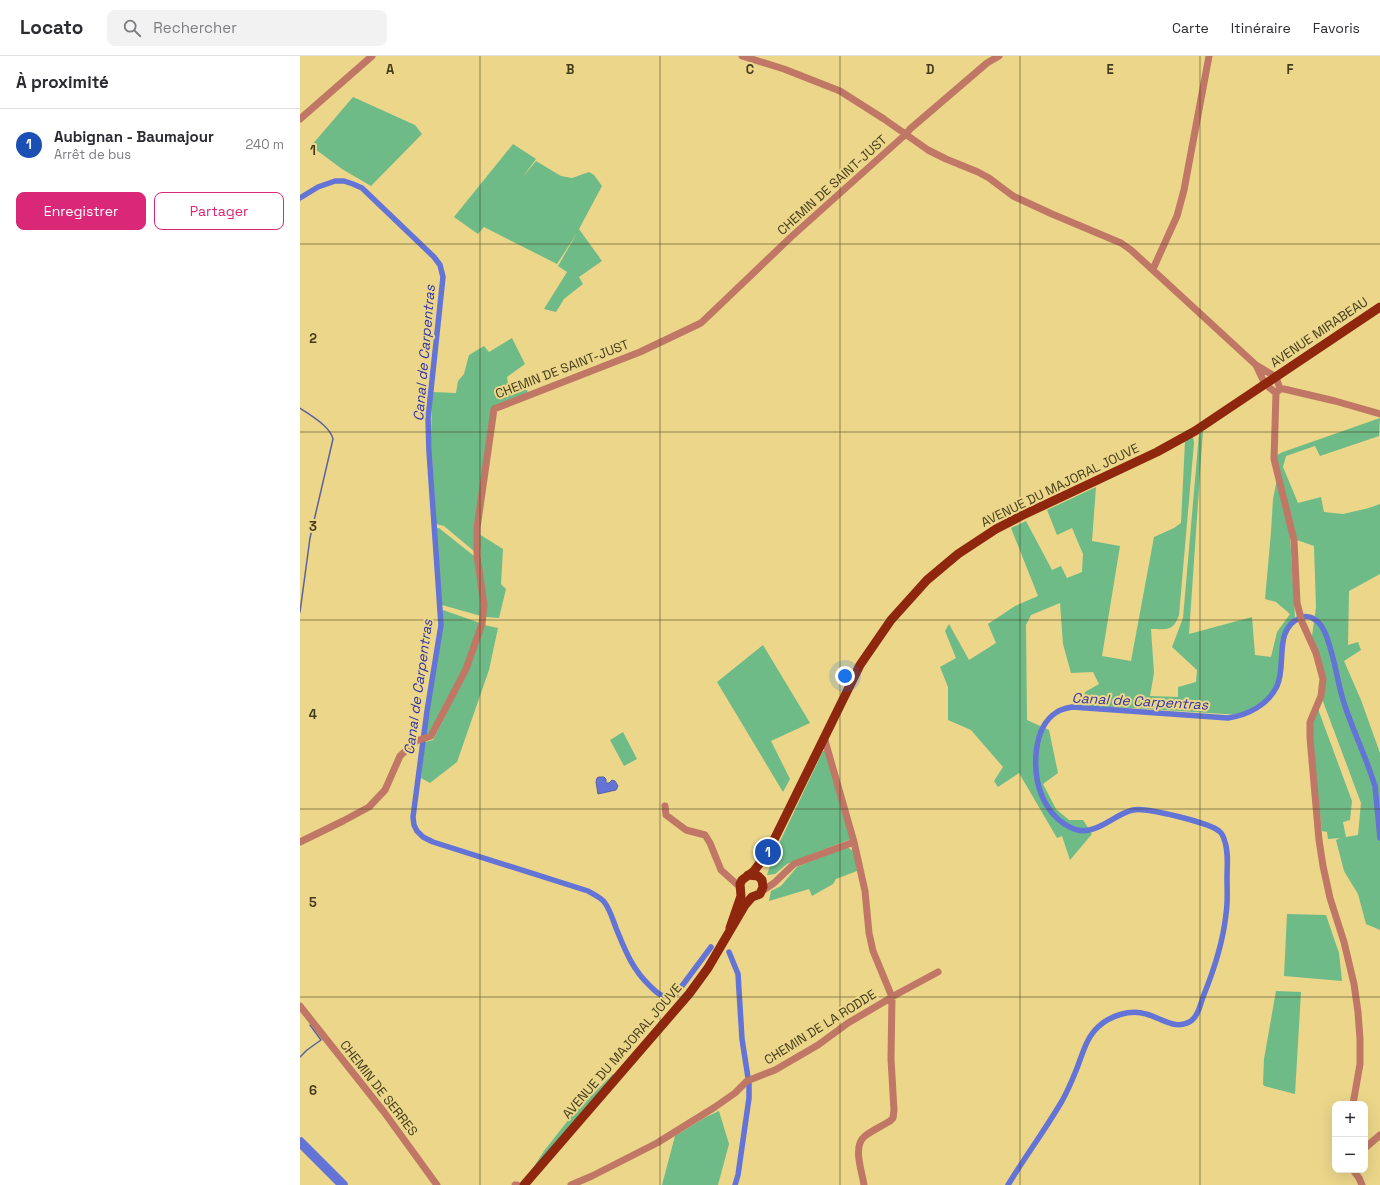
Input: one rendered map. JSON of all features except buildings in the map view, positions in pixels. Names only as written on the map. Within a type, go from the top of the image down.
[{"type":"main road","name":"AVENUE MIRABEAU","points":[[1275,378],[1380,307]]},
{"type":"main road","name":"AVENUE DU MAJORAL JOUVE","points":[[730,928],[740,902],[740,884],[768,852],[857,670],[877,638],[914,592],[964,550],[996,529],[1174,443],[1195,431],[1275,378]]},
{"type":"main road","name":"AVENUE DU MAJORAL JOUVE","points":[[524,1185],[689,994],[708,968],[730,928],[745,905],[752,897],[756,896],[762,890],[763,887],[761,879],[768,852]]},
{"type":"main road","points":[[746,876],[755,875],[761,879]]},
{"type":"main road","points":[[741,890],[748,896],[752,897]]},
{"type":"street","points":[[300,119],[372,56]]},
{"type":"street","points":[[742,56],[784,69],[840,91],[928,150],[989,178],[1013,196],[1121,243],[1153,269],[1256,365],[1275,378],[1278,391],[1274,459],[1294,540],[1296,590],[1300,617],[1316,653],[1323,679],[1321,696],[1310,722],[1310,738],[1319,840],[1323,866],[1330,898],[1344,942],[1354,984],[1358,1012],[1360,1064],[1354,1101]]},
{"type":"street","name":"CHEMIN DE SAINT-JUST","points":[[300,842],[369,807],[385,790],[400,756],[416,741],[432,736],[466,669],[482,624],[484,605],[476,555],[477,528],[494,409],[640,352],[701,323],[786,242],[910,129],[987,63],[999,56]]},
{"type":"street","points":[[1153,269],[1177,216],[1184,190],[1209,56]]},
{"type":"street","points":[[1256,365],[1265,384],[1278,391],[1284,389],[1335,401],[1380,414]]},
{"type":"street","points":[[824,737],[854,842],[865,891],[869,933],[873,951],[892,997],[891,1052],[894,1110],[893,1118],[865,1136],[861,1141],[858,1151],[864,1185]]},
{"type":"street","points":[[665,806],[666,815],[681,827],[686,830],[705,835],[708,838],[721,870],[741,890]]},
{"type":"street","points":[[762,890],[779,879],[794,864],[854,842]]},
{"type":"street","points":[[727,875],[733,877],[746,876]]},
{"type":"street","points":[[761,879],[768,881],[779,879]]},
{"type":"street","name":"CHEMIN DE LA RODDE","points":[[571,1185],[657,1143],[715,1108],[749,1080],[775,1070],[818,1045],[848,1022],[938,972]]},
{"type":"street","name":"CHEMIN DE SERRES","points":[[300,1006],[384,1112],[437,1185]]},
{"type":"street","points":[[1368,1145],[1380,1135]]},
{"type":"street","points":[[1355,1173],[1362,1185]]},
{"type":"green space","points":[[353,97],[415,125],[422,134],[371,186],[342,169],[311,146]]},
{"type":"green space","points":[[513,144],[536,159],[522,178],[536,161],[561,176],[572,178],[589,172],[594,175],[602,186],[579,229],[602,261],[579,277],[583,284],[564,299],[556,312],[544,309],[567,272],[558,266],[577,233],[557,264],[484,227],[478,234],[454,217]]},
{"type":"green space","points":[[512,338],[525,364],[507,377],[509,390],[527,390],[528,393],[492,407],[475,552],[444,526],[436,524],[431,439],[432,392],[456,393],[458,381],[464,374],[469,355],[484,346],[489,352]]},
{"type":"green space","points":[[1380,418],[1379,436],[1320,456],[1315,446],[1286,456],[1283,467],[1298,503],[1321,497],[1324,512],[1343,514],[1380,504],[1380,574],[1349,591],[1348,645],[1358,642],[1361,650],[1344,661],[1361,700],[1380,753],[1380,930],[1366,924],[1358,894],[1344,871],[1336,840],[1340,838],[1328,839],[1327,832],[1322,831],[1310,728],[1318,709],[1352,801],[1350,820],[1343,822],[1346,837],[1358,835],[1361,803],[1321,696],[1324,690],[1312,636],[1316,607],[1314,546],[1297,540],[1277,455]]},
{"type":"green space","points":[[1203,430],[1189,634],[1252,617],[1255,655],[1271,657],[1277,632],[1290,614],[1276,602],[1265,599],[1273,499],[1277,479],[1290,536],[1295,617],[1289,624],[1282,638],[1280,648],[1279,678],[1277,685],[1269,696],[1258,706],[1240,715],[1133,708],[1086,707],[1083,703],[1085,692],[1099,684],[1093,672],[1071,673],[1063,644],[1060,603],[1031,615],[1026,625],[1027,720],[1049,730],[1058,773],[1043,784],[1056,809],[1069,820],[1083,820],[1092,834],[1070,860],[1062,836],[1057,838],[1019,773],[998,787],[994,781],[1003,767],[971,730],[948,720],[948,687],[940,667],[956,658],[945,631],[949,624],[969,660],[996,643],[988,624],[1015,606],[1038,596],[1011,528],[1026,521],[1052,570],[1061,566],[1067,578],[1082,572],[1083,554],[1072,528],[1057,535],[1047,510],[1096,487],[1092,541],[1120,546],[1102,656],[1131,661],[1154,537],[1174,528],[1181,523],[1185,441],[1193,437],[1194,443],[1179,615],[1172,627],[1165,629],[1151,629],[1154,673],[1150,696],[1178,697],[1178,687],[1196,682],[1197,670],[1172,647],[1183,618],[1199,434]]},
{"type":"green space","points":[[436,528],[439,528],[474,556],[482,605],[481,616],[442,605]]},
{"type":"green space","points":[[479,534],[503,549],[501,584],[506,589],[499,618],[486,617]]},
{"type":"green space","points":[[443,610],[480,623],[466,667],[430,736],[425,736],[443,628]]},
{"type":"green space","points":[[484,625],[498,628],[489,670],[457,762],[430,783],[421,778],[425,742],[433,740],[468,670]]},
{"type":"green space","points":[[763,645],[810,723],[771,741],[790,779],[783,792],[717,682]]},
{"type":"green space","points":[[623,732],[637,759],[624,766],[610,740]]},
{"type":"green space","points":[[823,751],[826,751],[851,839],[787,864],[775,874],[767,875],[775,852]]},
{"type":"green space","points":[[844,847],[854,852],[857,871],[836,879],[833,884],[812,896],[809,889],[769,901],[771,891],[781,886],[797,867]]},
{"type":"green space","points":[[1287,914],[1326,915],[1339,953],[1342,981],[1284,976]]},
{"type":"green space","points":[[1276,991],[1301,992],[1295,1094],[1264,1086],[1263,1084],[1264,1059]]},
{"type":"green space","points":[[613,1074],[614,1075],[531,1171],[544,1151],[573,1114]]},
{"type":"green space","points":[[719,1111],[729,1144],[718,1185],[662,1185],[675,1136],[706,1117]]},
{"type":"water","points":[[604,777],[606,779],[606,783],[609,783],[612,780],[615,781],[618,786],[616,790],[598,794],[596,782],[597,778]]},
{"type":"waterway","name":"Canal de Carpentras","points":[[300,198],[318,187],[335,181],[344,181],[362,188],[434,257],[440,265],[443,277],[428,418],[441,625],[427,711],[413,817],[414,825],[417,831],[423,837],[433,842],[588,891],[600,898],[604,901],[630,959],[638,973],[656,992],[664,996],[676,994],[711,947]]},
{"type":"waterway","points":[[300,408],[324,426],[331,434],[333,439],[310,538],[300,612]]},
{"type":"waterway","name":"Canal de Carpentras","points":[[1008,1185],[1062,1101],[1087,1043],[1098,1027],[1120,1014],[1133,1012],[1151,1015],[1171,1024],[1177,1025],[1187,1023],[1196,1016],[1218,956],[1227,910],[1227,848],[1222,834],[1214,828],[1178,816],[1151,811],[1133,810],[1126,812],[1097,828],[1082,831],[1074,829],[1055,816],[1047,806],[1042,796],[1036,763],[1036,751],[1039,739],[1043,728],[1049,719],[1059,711],[1072,707],[1228,718],[1250,712],[1263,704],[1277,686],[1280,678],[1283,639],[1286,630],[1292,623],[1300,618],[1311,617],[1319,623],[1327,637],[1345,706],[1375,786],[1380,838]]},
{"type":"waterway","name":"Canal de Carpentras","points":[[729,952],[738,974],[742,1039],[749,1084],[749,1098],[738,1175],[735,1185]]},
{"type":"waterway","points":[[300,1057],[321,1040],[310,1025]]},
{"type":"waterway","points":[[300,1142],[343,1185]]},
{"type":"place","name":"Aubignan - Baumajour","points":[[768,852]]}]
